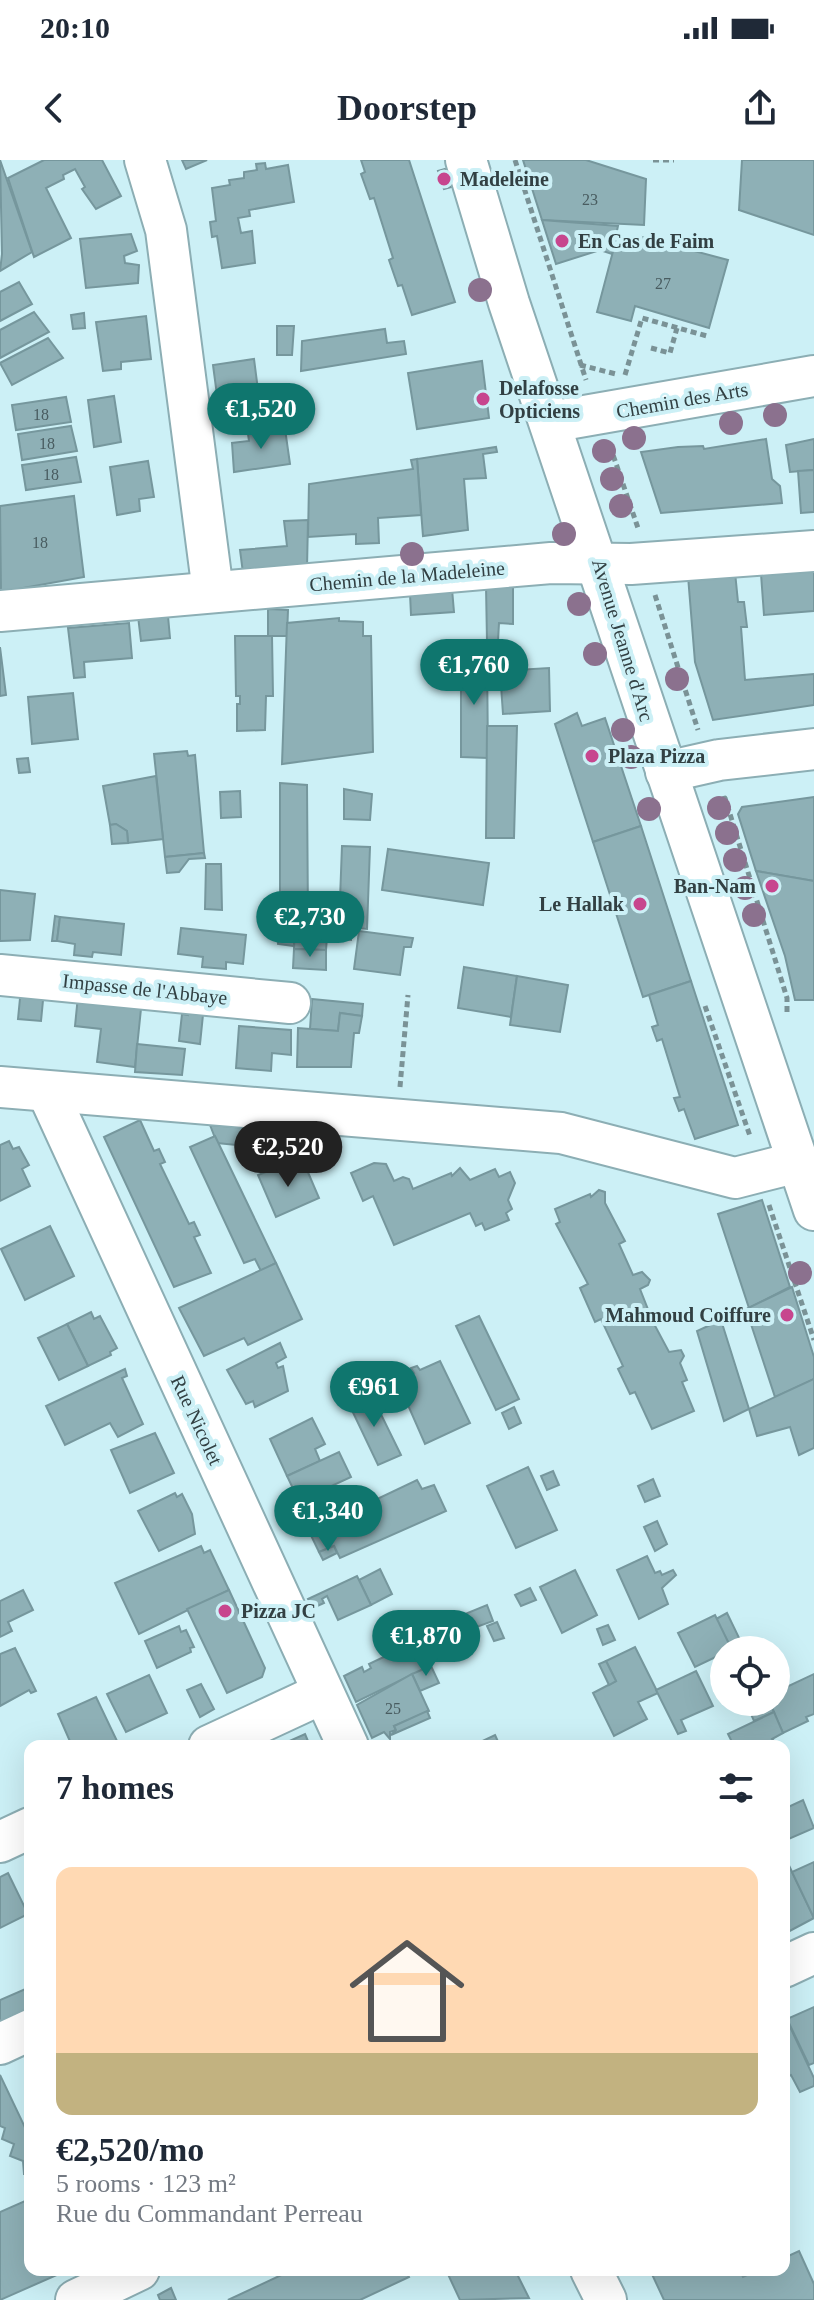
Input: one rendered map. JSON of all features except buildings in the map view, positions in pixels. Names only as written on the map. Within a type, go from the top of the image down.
[{"type":"street","points":[[145,160],[166,230],[213,592]]},
{"type":"street","name":"Avenue Jeanne d'Arc","points":[[468,167],[535,379],[600,564],[666,772],[814,1210]]},
{"type":"street","name":"Chemin des Arts","points":[[550,422],[814,376]]},
{"type":"street","name":"Chemin de la Madeleine","points":[[0,611],[551,563],[645,563],[814,551]]},
{"type":"street","points":[[666,772],[717,780],[814,749]]},
{"type":"street","name":"Impasse de l'Abbaye","points":[[0,975],[290,1003]]},
{"type":"street","points":[[0,1087],[561,1133],[735,1178],[798,1162]]},
{"type":"street","name":"Rue Nicolet","points":[[48,1093],[345,1740]]},
{"type":"street","points":[[222,1740],[323,1693]]},
{"type":"street","points":[[0,1842],[24,1831]]},
{"type":"street","points":[[790,1964],[814,1953]]},
{"type":"street","points":[[0,2044],[24,2033]]},
{"type":"street","points":[[76,2300],[126,2276]]},
{"type":"street","points":[[594,2276],[606,2300]]},
{"type":"path","points":[[515,160],[580,365],[637,525],[645,563],[787,998],[788,1022]]},
{"type":"path","points":[[653,160],[674,160]]},
{"type":"path","points":[[627,369],[642,318],[707,336]]},
{"type":"path","points":[[651,348],[670,353],[677,328]]},
{"type":"path","points":[[580,365],[624,376]]},
{"type":"path","points":[[682,814],[717,780]]},
{"type":"path","points":[[398,1120],[408,995]]},
{"type":"path","points":[[768,1204],[814,1340]]},
{"type":"place","name":"Madeleine","points":[[444,179]]},
{"type":"place","name":"En Cas de Faim","points":[[562,241]]},
{"type":"place","name":"Delafosse Opticiens","points":[[483,399]]},
{"type":"place","name":"Plaza Pizza","points":[[592,756]]},
{"type":"place","name":"Ban-Nam","points":[[772,886]]},
{"type":"place","name":"Le Hallak","points":[[640,904]]},
{"type":"place","name":"Mahmoud Coiffure","points":[[787,1315]]},
{"type":"place","name":"Pizza JC","points":[[225,1611]]}]
